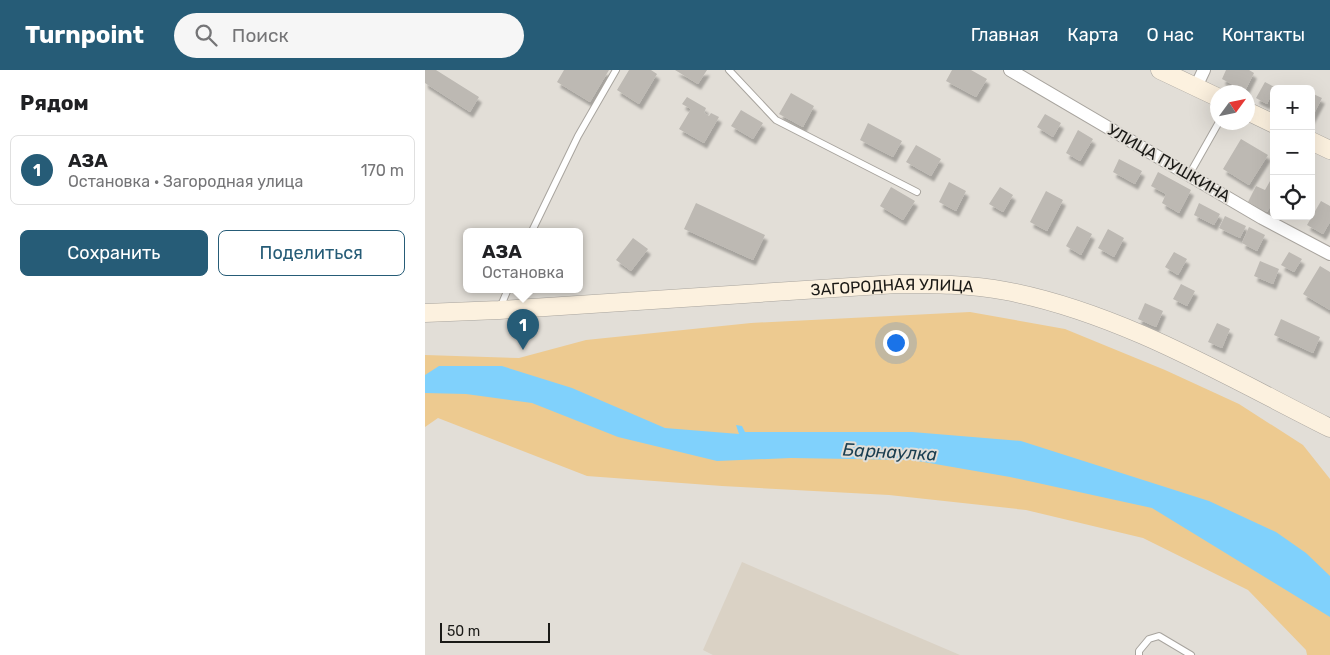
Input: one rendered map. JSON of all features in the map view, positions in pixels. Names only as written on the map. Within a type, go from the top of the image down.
[{"type":"main road","points":[[1160,70],[1210,94]]},
{"type":"main road","points":[[1255,115],[1270,122]]},
{"type":"main road","points":[[1315,143],[1330,150]]},
{"type":"main road","name":"ЗАГОРОДНАЯ УЛИЦА","points":[[425,313],[499,310],[897,284],[958,284],[1006,290],[1059,304],[1120,326],[1330,428]]},
{"type":"street","name":"УЛИЦА ПУШКИНА","points":[[1010,70],[1262,218],[1330,254]]},
{"type":"street","points":[[1195,87],[1204,70]]},
{"type":"lane","points":[[533,228],[578,136],[616,70]]},
{"type":"lane","points":[[729,70],[776,120],[917,192]]},
{"type":"lane","points":[[1189,175],[1214,130]]},
{"type":"lane","points":[[499,310],[506,293]]},
{"type":"lane","points":[[1139,655],[1139,651],[1149,640],[1159,636],[1191,655]]},
{"type":"shaded area","points":[[970,312],[1065,329],[1165,370],[1239,404],[1303,445],[1330,479],[1330,655],[1307,655],[1306,650],[1248,590],[1143,538],[1026,510],[889,495],[722,486],[587,476],[438,418],[425,427],[425,355],[519,358],[586,340],[751,323]]},
{"type":"shaded area","points":[[742,562],[960,655],[713,655],[703,650]]},
{"type":"water","name":"Барнаулка","points":[[439,366],[502,366],[572,388],[665,428],[739,434],[736,425],[742,426],[745,432],[912,432],[1021,441],[1209,501],[1276,532],[1306,553],[1330,576],[1330,617],[1152,508],[1010,477],[912,460],[791,458],[717,461],[618,437],[532,403],[466,394],[425,393],[425,375]]},
{"type":"building","points":[[425,70],[436,70],[479,97],[470,112],[425,83]]},
{"type":"building","points":[[564,70],[609,70],[590,102],[557,82]]},
{"type":"building","points":[[629,70],[651,70],[657,74],[639,104],[617,90]]},
{"type":"building","points":[[675,70],[707,70],[698,84]]},
{"type":"building","points":[[952,70],[971,70],[987,79],[976,97],[946,81]]},
{"type":"building","points":[[1226,70],[1249,70],[1254,73],[1248,85],[1234,85],[1222,79]]},
{"type":"building","points":[[1265,82],[1271,85],[1270,98],[1267,104],[1256,98]]},
{"type":"building","points":[[791,93],[814,106],[803,127],[779,114]]},
{"type":"building","points":[[1315,95],[1322,98],[1315,111]]},
{"type":"building","points":[[687,97],[706,108],[704,113],[709,116],[711,113],[719,117],[704,143],[679,129],[691,109],[682,104]]},
{"type":"building","points":[[741,110],[763,123],[753,139],[731,126]]},
{"type":"building","points":[[1045,114],[1061,123],[1053,137],[1037,127]]},
{"type":"building","points":[[868,123],[902,141],[893,157],[860,140]]},
{"type":"building","points":[[1078,130],[1093,139],[1080,161],[1066,153]]},
{"type":"building","points":[[1241,139],[1268,155],[1249,185],[1223,169]]},
{"type":"building","points":[[916,145],[941,159],[931,176],[906,162]]},
{"type":"building","points":[[1119,159],[1142,171],[1135,184],[1113,172]]},
{"type":"building","points":[[1158,172],[1191,190],[1179,213],[1162,203],[1166,194],[1151,186]]},
{"type":"building","points":[[1270,181],[1270,207],[1267,212],[1248,202],[1256,186],[1265,190]]},
{"type":"building","points":[[949,182],[966,191],[956,211],[939,202]]},
{"type":"building","points":[[891,187],[915,201],[903,220],[880,206]]},
{"type":"building","points":[[1000,187],[1013,195],[1003,212],[989,204]]},
{"type":"building","points":[[1046,191],[1063,200],[1047,231],[1030,222]]},
{"type":"building","points":[[1321,201],[1330,206],[1330,222],[1323,234],[1307,225],[1310,220],[1315,220],[1315,211]]},
{"type":"building","points":[[696,203],[765,235],[753,260],[684,229]]},
{"type":"building","points":[[1199,203],[1220,214],[1214,225],[1194,215]]},
{"type":"building","points":[[1225,216],[1246,226],[1240,238],[1219,228]]},
{"type":"building","points":[[1077,226],[1092,234],[1081,255],[1066,246]]},
{"type":"building","points":[[1249,227],[1265,235],[1257,251],[1242,243]]},
{"type":"building","points":[[1108,229],[1124,238],[1114,257],[1098,248]]},
{"type":"building","points":[[633,238],[648,249],[631,271],[616,260]]},
{"type":"building","points":[[1174,252],[1187,259],[1178,275],[1165,267]]},
{"type":"building","points":[[1289,252],[1302,259],[1294,272],[1281,265]]},
{"type":"building","points":[[1260,261],[1279,269],[1273,284],[1254,276]]},
{"type":"building","points":[[1320,266],[1330,272],[1330,310],[1303,294]]},
{"type":"building","points":[[1181,284],[1195,291],[1187,306],[1173,299]]},
{"type":"building","points":[[1145,303],[1163,311],[1156,327],[1138,319]]},
{"type":"building","points":[[1281,319],[1320,337],[1313,353],[1274,335]]},
{"type":"building","points":[[1217,323],[1230,329],[1222,348],[1208,342]]},
{"type":"place","name":"АЗА","points":[[523,350]]}]
